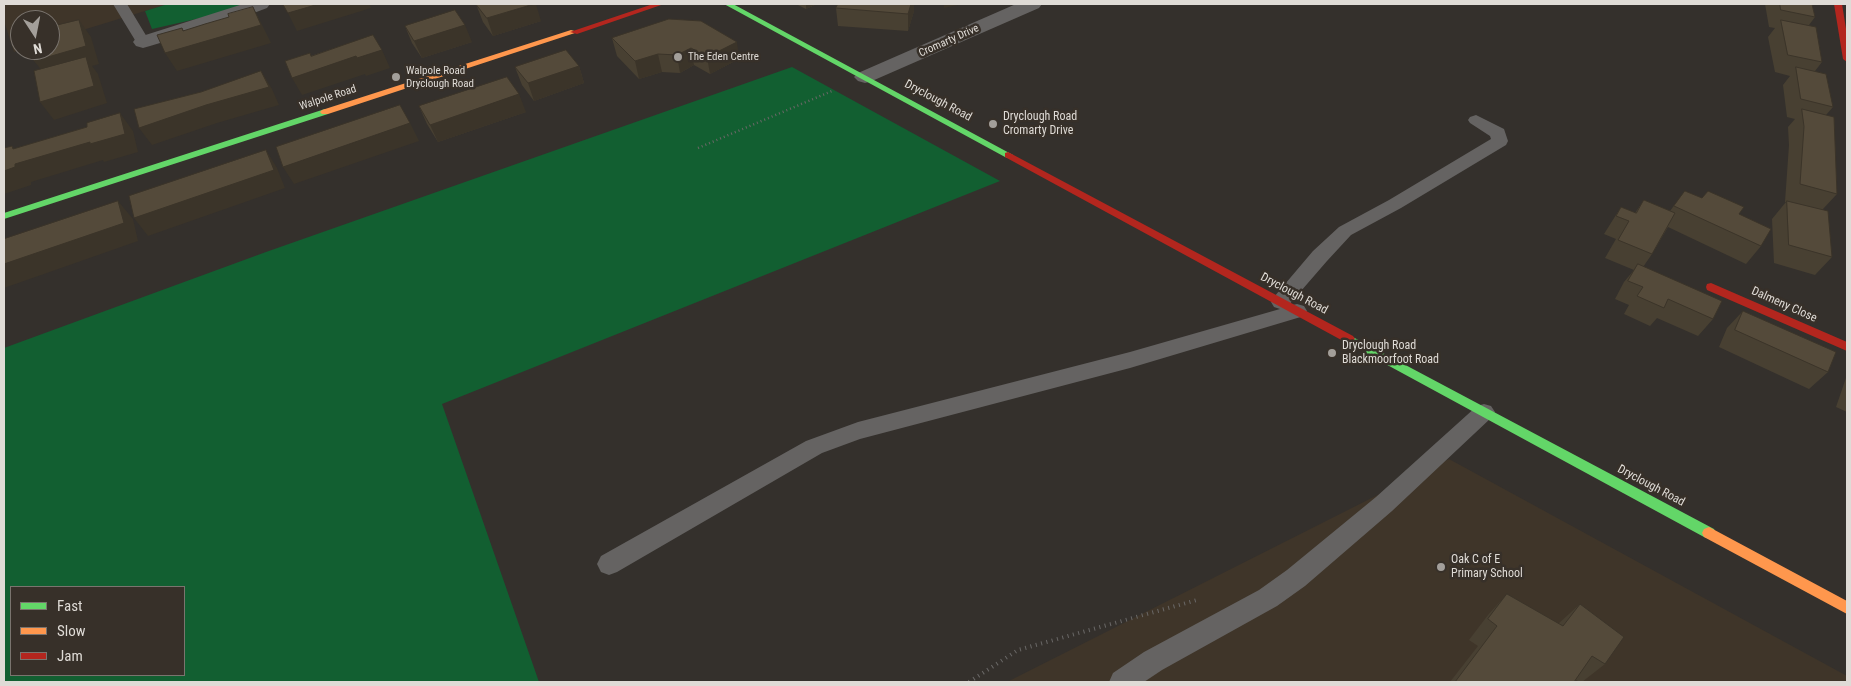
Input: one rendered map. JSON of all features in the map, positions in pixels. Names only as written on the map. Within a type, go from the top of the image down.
[{"type":"street","points":[[143,42],[223,18],[260,4]]},
{"type":"street","name":"Walpole Road","points":[[4,216],[660,4]]},
{"type":"street","name":"Dryclough Road","points":[[728,4],[1847,608]]},
{"type":"street","name":"Cromarty Drive","points":[[865,78],[1032,4]]},
{"type":"street","points":[[1838,4],[1847,59]]},
{"type":"street","name":"Dalmeny Close","points":[[1711,288],[1847,347]]},
{"type":"lane","points":[[120,4],[143,42]]},
{"type":"lane","points":[[609,564],[814,447],[858,431],[1130,360],[1289,307],[1320,256],[1345,231],[1500,141],[1498,132],[1476,120]]},
{"type":"lane","points":[[1122,682],[1153,661],[1268,598],[1296,578],[1377,510],[1484,412]]},
{"type":"path","points":[[698,148],[865,78]]},
{"type":"path","points":[[969,682],[1018,650],[1201,599]]},
{"type":"shaded area","points":[[4,4],[168,4],[60,37],[60,10],[10,10],[10,40],[4,21]]},
{"type":"shaded area","name":"Oak C of E Primary School","points":[[1449,459],[1847,676],[1847,682],[1007,682]]},
{"type":"green space","points":[[168,4],[243,4],[214,15],[152,29],[145,11]]},
{"type":"green space","points":[[792,67],[1000,181],[442,404],[539,682],[4,682],[4,348],[266,252]]},
{"type":"building","points":[[283,4],[319,4],[288,13]]},
{"type":"building","points":[[476,4],[534,4],[487,18]]},
{"type":"building","points":[[838,4],[911,4],[908,14],[836,8]]},
{"type":"building","points":[[1780,4],[1812,4],[1815,17],[1781,10]]},
{"type":"building","points":[[253,7],[261,25],[165,53],[157,35],[182,28],[183,31],[229,17],[228,14]]},
{"type":"building","points":[[455,10],[465,25],[414,41],[405,26]]},
{"type":"building","points":[[669,19],[701,21],[737,42],[707,57],[691,48],[677,55],[658,54],[635,61],[612,38]]},
{"type":"building","points":[[79,20],[86,46],[60,54],[60,25]]},
{"type":"building","points":[[1781,20],[1816,27],[1822,62],[1788,55]]},
{"type":"building","points":[[373,35],[382,50],[357,58],[356,56],[292,78],[285,61],[310,53],[311,56]]},
{"type":"building","points":[[566,50],[579,66],[528,83],[515,67]]},
{"type":"building","points":[[86,57],[94,86],[40,102],[34,71]]},
{"type":"building","points":[[1796,67],[1826,74],[1833,107],[1801,99]]},
{"type":"building","points":[[261,71],[269,87],[206,105],[139,128],[134,109],[201,92]]},
{"type":"building","points":[[507,77],[519,94],[430,125],[419,106]]},
{"type":"building","points":[[400,105],[410,123],[283,167],[276,147]]},
{"type":"building","points":[[1802,109],[1834,117],[1837,194],[1800,184],[1804,127]]},
{"type":"building","points":[[120,113],[125,134],[15,164],[15,167],[4,171],[4,148],[12,146],[13,149],[87,127],[87,123]]},
{"type":"building","points":[[266,150],[274,170],[134,218],[129,196]]},
{"type":"building","points":[[1685,191],[1702,198],[1708,191],[1744,207],[1739,214],[1771,229],[1761,246],[1674,206]]},
{"type":"building","points":[[1644,200],[1675,213],[1652,254],[1618,240],[1629,221],[1616,216],[1621,207],[1636,213]]},
{"type":"building","points":[[118,201],[124,223],[4,264],[4,239]]},
{"type":"building","points":[[1787,201],[1828,211],[1832,257],[1789,245]]},
{"type":"building","points":[[1638,264],[1722,301],[1713,319],[1668,299],[1664,308],[1637,296],[1643,287],[1628,281]]},
{"type":"building","points":[[1743,311],[1836,352],[1828,372],[1735,330]]},
{"type":"building","points":[[1507,594],[1563,626],[1580,604],[1624,637],[1605,664],[1592,656],[1574,682],[1455,682],[1497,626],[1488,619]]},
{"type":"traffic: fast","points":[[728,4],[1008,155]]},
{"type":"traffic: fast","points":[[4,216],[325,112]]},
{"type":"traffic: fast","points":[[1349,339],[1709,533]]},
{"type":"traffic: slow","points":[[325,112],[574,32]]},
{"type":"traffic: slow","points":[[1709,533],[1847,608]]},
{"type":"traffic: jam","points":[[574,32],[660,4]]},
{"type":"traffic: jam","points":[[1838,4],[1847,59]]},
{"type":"traffic: jam","points":[[1008,155],[1349,339]]},
{"type":"traffic: jam","points":[[1711,287],[1847,347]]},
{"type":"place","name":"The Eden Centre","points":[[678,57]]},
{"type":"place","name":"Walpole Road Dryclough Road","points":[[396,77]]},
{"type":"place","name":"Dryclough Road Cromarty Drive","points":[[993,124]]},
{"type":"place","name":"Dryclough Road Blackmoorfoot Road","points":[[1332,353]]},
{"type":"place","name":"Oak C of E Primary School","points":[[1441,567]]}]
